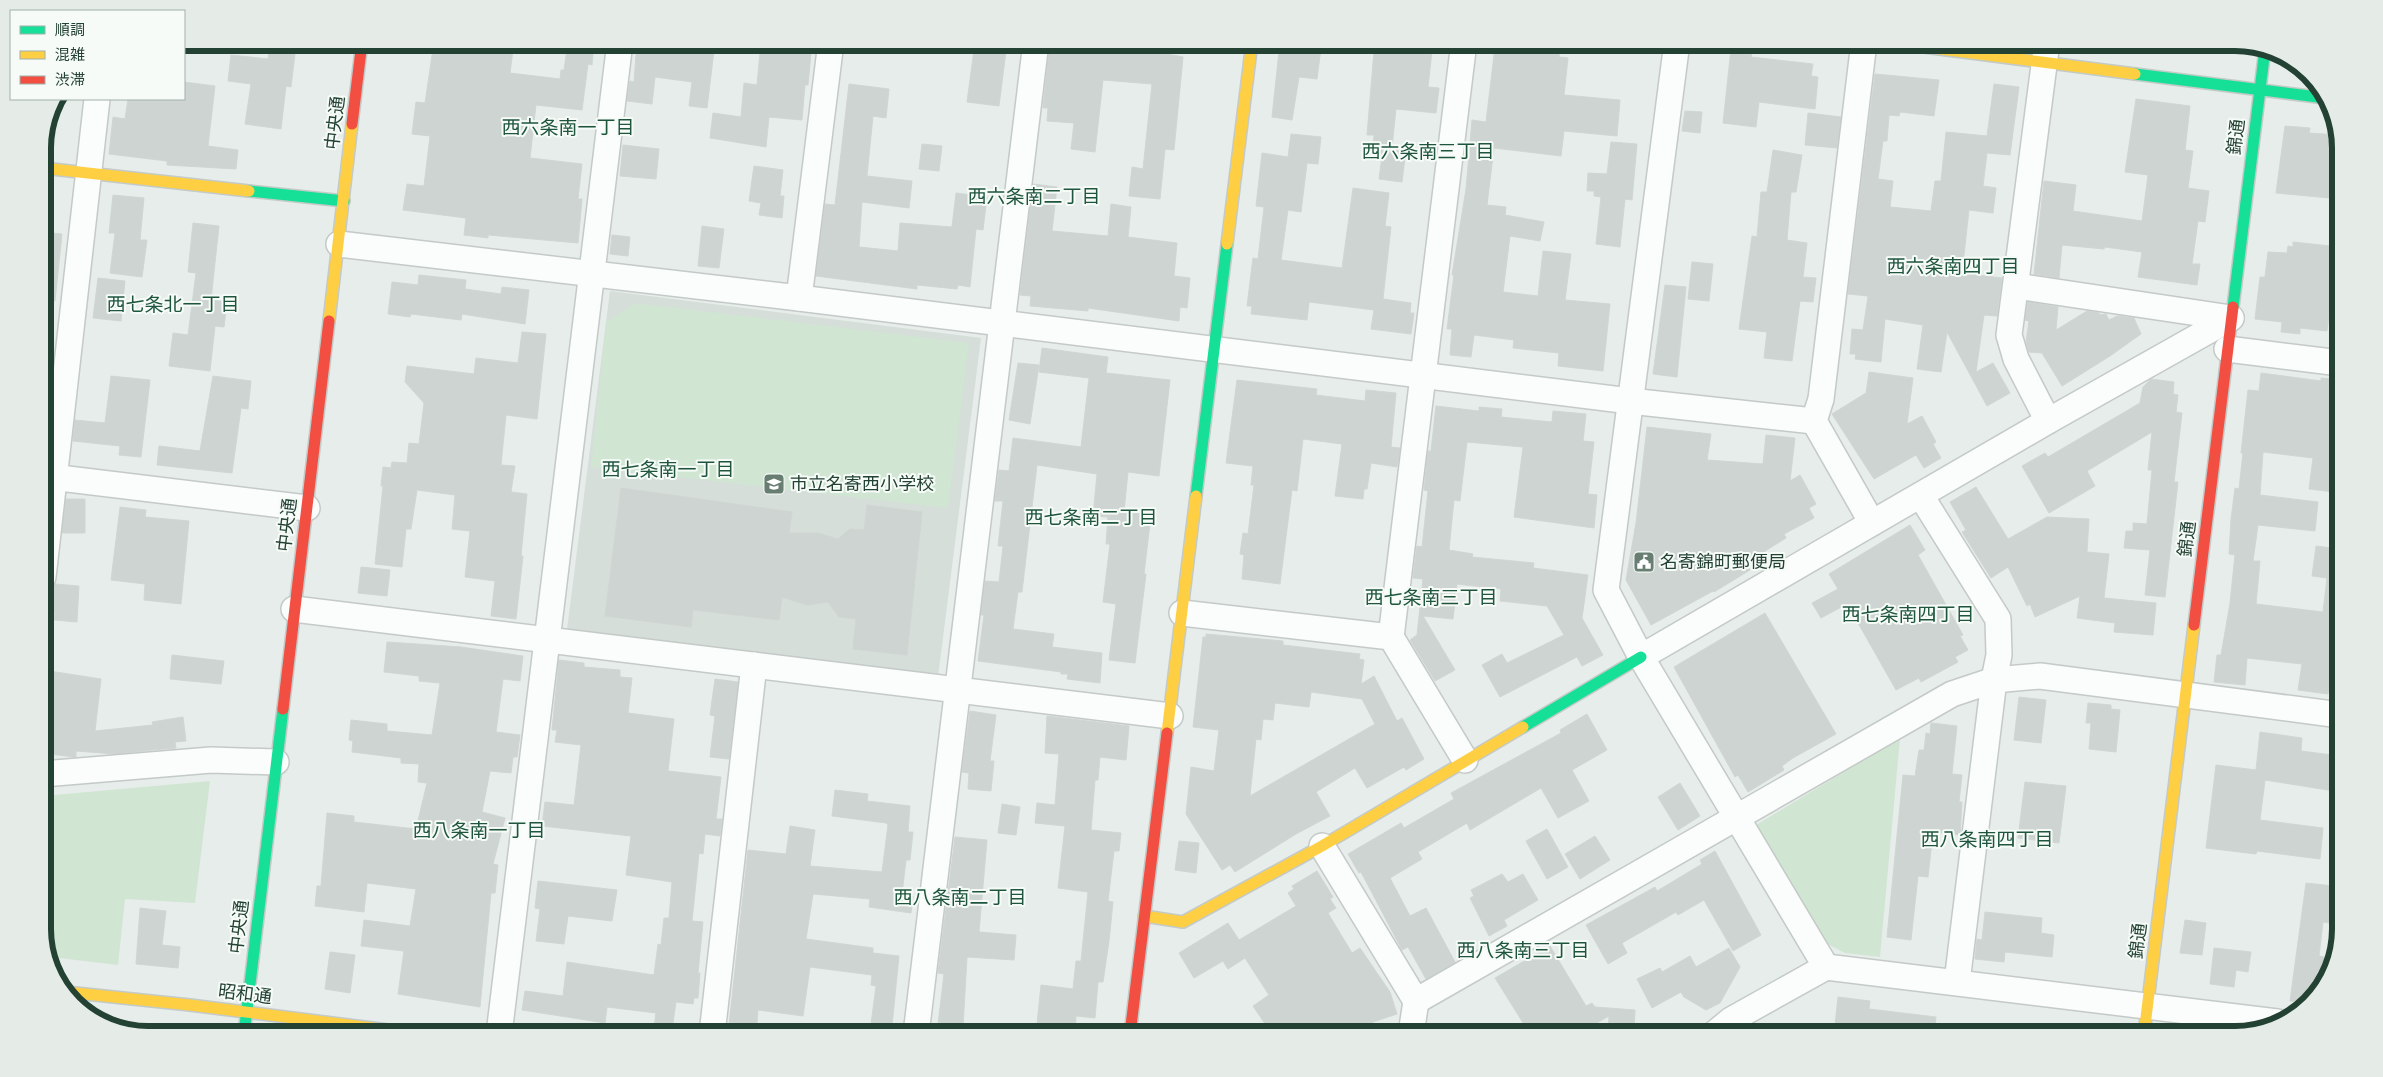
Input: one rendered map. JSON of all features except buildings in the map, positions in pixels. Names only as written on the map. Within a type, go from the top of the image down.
[{"type":"street","name":"中央通","points":[[245,1026],[361,51]]},
{"type":"street","points":[[500,1026],[619,51]]},
{"type":"street","points":[[799,298],[830,51]]},
{"type":"street","points":[[917,1026],[1035,51]]},
{"type":"street","points":[[1131,1026],[1251,51]]},
{"type":"street","points":[[1463,51],[1391,637],[1465,760]]},
{"type":"street","points":[[1676,51],[1606,590],[1641,657],[1826,967]]},
{"type":"street","points":[[1863,51],[1821,399],[1814,421],[1872,523]]},
{"type":"street","points":[[2017,51],[2046,53],[2260,90],[2316,97]]},
{"type":"street","points":[[2046,53],[2009,334],[2016,359],[2048,421]]},
{"type":"street","name":"錦通","points":[[2145,1026],[2186,696],[2226,349],[2264,56]]},
{"type":"street","points":[[51,454],[97,100]]},
{"type":"street","points":[[51,169],[344,201]]},
{"type":"street","points":[[339,244],[799,298],[1630,401],[1814,421]]},
{"type":"street","points":[[2016,286],[2231,318]]},
{"type":"street","points":[[1144,916],[1183,922],[1322,846],[1641,657],[2048,421],[2231,318]]},
{"type":"street","points":[[2226,349],[2332,361]]},
{"type":"street","points":[[51,477],[307,508]]},
{"type":"street","points":[[1921,496],[1998,619],[1999,655],[1994,680],[1956,982]]},
{"type":"street","points":[[294,609],[1170,716]]},
{"type":"street","points":[[1182,613],[1391,637]]},
{"type":"street","points":[[713,1026],[754,665]]},
{"type":"street","points":[[1416,1001],[1952,694],[1994,680],[2040,676],[2332,714]]},
{"type":"street","points":[[51,773],[210,760],[276,762]]},
{"type":"street","points":[[1322,846],[1416,1001],[1412,1026]]},
{"type":"street","points":[[1724,1026],[1731,1020],[1826,967],[2126,1002],[2147,1007],[2266,1021]]},
{"type":"street","name":"昭和通","points":[[75,993],[357,1026]]},
{"type":"shaded area","name":"市立名寄西小学校","points":[[610,291],[981,338],[938,677],[567,630]]},
{"type":"green space","points":[[635,303],[969,343],[948,508],[591,467],[606,322]]},
{"type":"green space","points":[[1900,738],[1880,957],[1845,953],[1824,942],[1756,825]]},
{"type":"green space","points":[[210,781],[195,903],[125,899],[118,965],[55,958],[51,935],[51,795]]},
{"type":"traffic: fast","points":[[2233,307],[2264,56]]},
{"type":"traffic: fast","points":[[2135,74],[2316,97]]},
{"type":"traffic: fast","points":[[249,191],[344,201]]},
{"type":"traffic: fast","points":[[1196,496],[1227,244]]},
{"type":"traffic: fast","points":[[1523,727],[1641,657]]},
{"type":"traffic: fast","points":[[245,1026],[283,709]]},
{"type":"traffic: slow","points":[[1227,244],[1251,51]]},
{"type":"traffic: slow","points":[[1955,51],[2135,74]]},
{"type":"traffic: slow","points":[[329,321],[352,124]]},
{"type":"traffic: slow","points":[[51,169],[249,191]]},
{"type":"traffic: slow","points":[[1167,733],[1196,496]]},
{"type":"traffic: slow","points":[[2145,1026],[2194,625]]},
{"type":"traffic: slow","points":[[1144,916],[1183,922],[1322,846],[1523,727]]},
{"type":"traffic: slow","points":[[75,993],[357,1026]]},
{"type":"traffic: jam","points":[[352,124],[361,51]]},
{"type":"traffic: jam","points":[[2194,625],[2233,307]]},
{"type":"traffic: jam","points":[[283,709],[329,321]]},
{"type":"traffic: jam","points":[[1131,1026],[1167,733]]},
{"type":"place","name":"市立名寄西小学校","points":[[774,484]]},
{"type":"place","name":"名寄錦町郵便局","points":[[1644,562]]},
{"type":"district","name":"西六条南一丁目","points":[[568,128]]},
{"type":"district","name":"西六条南三丁目","points":[[1428,152]]},
{"type":"district","name":"西六条南二丁目","points":[[1034,197]]},
{"type":"district","name":"西六条南四丁目","points":[[1953,267]]},
{"type":"district","name":"西七条北一丁目","points":[[173,305]]},
{"type":"district","name":"西七条南一丁目","points":[[668,470]]},
{"type":"district","name":"西七条南二丁目","points":[[1091,518]]},
{"type":"district","name":"西七条南三丁目","points":[[1431,598]]},
{"type":"district","name":"西七条南四丁目","points":[[1908,615]]},
{"type":"district","name":"西八条南一丁目","points":[[479,831]]},
{"type":"district","name":"西八条南四丁目","points":[[1987,840]]},
{"type":"district","name":"西八条南二丁目","points":[[960,898]]},
{"type":"district","name":"西八条南三丁目","points":[[1523,951]]}]
